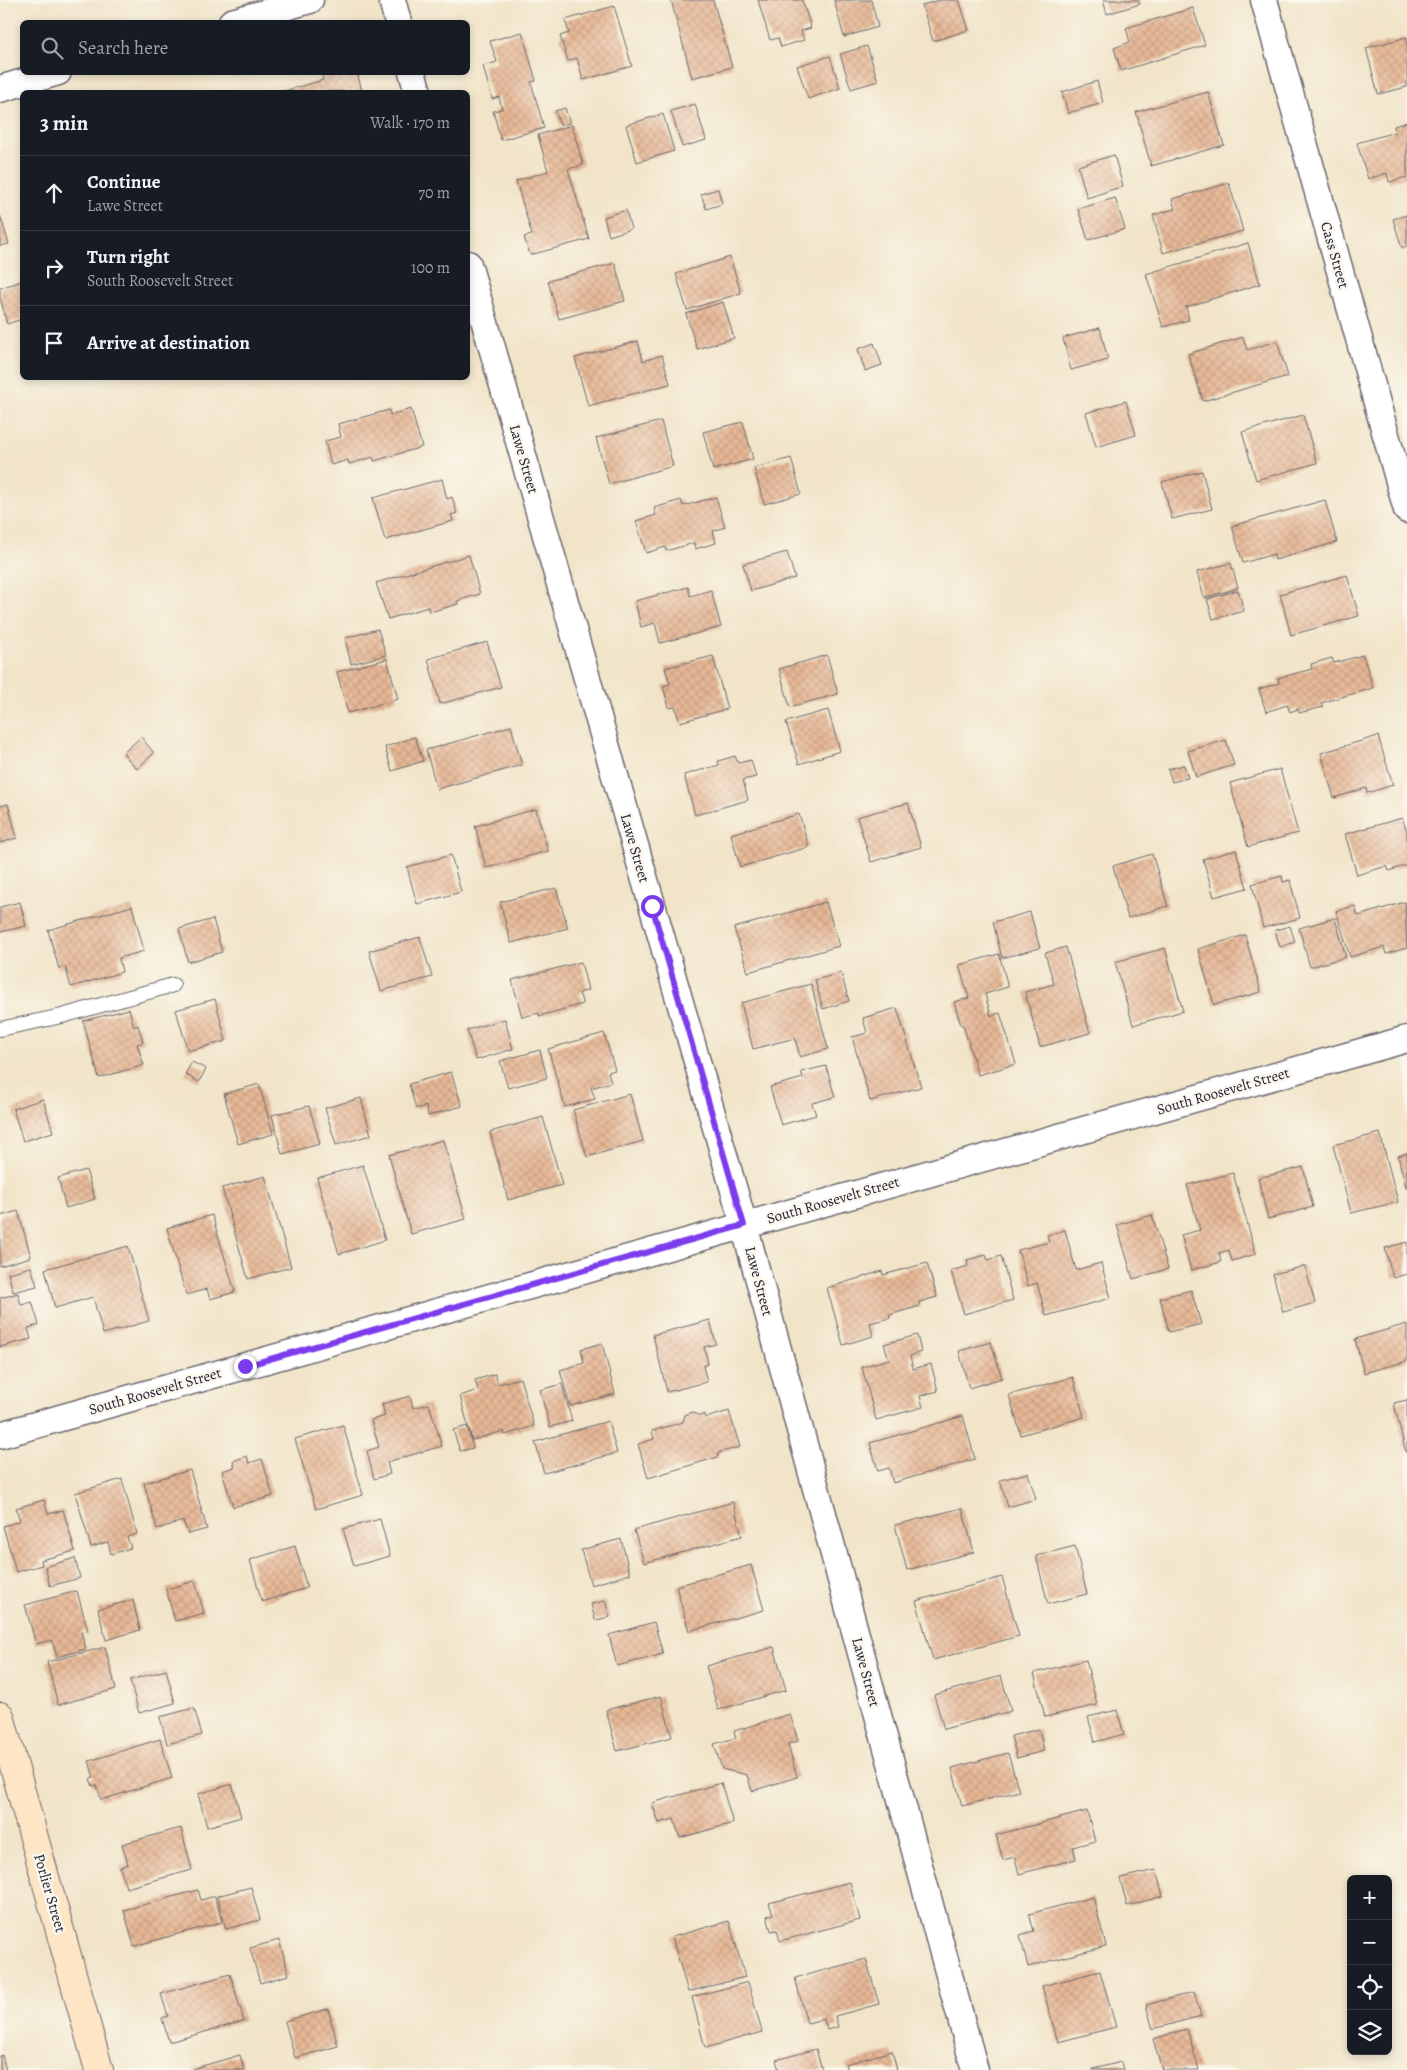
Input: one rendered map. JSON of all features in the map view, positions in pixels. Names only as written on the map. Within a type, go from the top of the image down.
[{"type":"street","points":[[239,20],[310,0]]},
{"type":"street","points":[[392,0],[397,20]]},
{"type":"street","name":"Cass Street","points":[[1264,0],[1407,510]]},
{"type":"street","points":[[0,89],[48,75]]},
{"type":"street","points":[[413,75],[417,90]]},
{"type":"street","name":"Lawe Street","points":[[470,271],[744,1225],[975,2070]]},
{"type":"street","name":"South Roosevelt Street","points":[[0,1434],[1407,1039]]},
{"type":"street","name":"Porlier Street","points":[[0,1716],[99,2070]]},
{"type":"lane","points":[[0,1029],[62,1016],[173,985]]},
{"type":"building","points":[[671,0],[713,0],[732,67],[692,78]]},
{"type":"building","points":[[758,0],[802,0],[811,28],[801,31],[804,40],[781,47],[778,38],[770,40]]},
{"type":"building","points":[[834,0],[871,0],[878,27],[844,37]]},
{"type":"building","points":[[940,0],[959,0],[969,30],[933,41],[922,5]]},
{"type":"building","points":[[1103,0],[1138,0],[1140,4],[1107,14]]},
{"type":"building","points":[[614,6],[632,66],[583,80],[577,58],[568,61],[560,36],[569,33],[565,20]]},
{"type":"building","points":[[1193,8],[1205,45],[1121,71],[1114,48],[1130,42],[1126,28]]},
{"type":"building","points":[[522,32],[536,81],[531,82],[544,128],[501,140],[493,111],[502,109],[499,97],[492,99],[483,66],[497,62],[490,41]]},
{"type":"building","points":[[1407,37],[1407,87],[1378,94],[1366,48]]},
{"type":"building","points":[[867,46],[878,81],[851,89],[840,54]]},
{"type":"building","points":[[830,56],[840,88],[808,99],[797,66]]},
{"type":"building","points":[[322,75],[358,75],[362,90],[287,90],[323,80]]},
{"type":"building","points":[[1097,81],[1103,103],[1068,113],[1062,92]]},
{"type":"building","points":[[1208,92],[1224,145],[1151,166],[1136,112]]},
{"type":"building","points":[[695,104],[706,140],[682,147],[671,111]]},
{"type":"building","points":[[565,108],[570,123],[560,125],[555,111]]},
{"type":"building","points":[[663,114],[674,151],[637,162],[626,125]]},
{"type":"building","points":[[1407,122],[1407,177],[1389,182],[1387,173],[1368,179],[1357,143],[1395,132],[1394,126]]},
{"type":"building","points":[[572,125],[583,165],[568,169],[589,239],[530,255],[524,237],[532,235],[516,181],[548,171],[538,135]]},
{"type":"building","points":[[1114,155],[1123,186],[1087,198],[1078,166]]},
{"type":"building","points":[[1229,183],[1243,231],[1163,253],[1153,215],[1175,209],[1172,199]]},
{"type":"building","points":[[718,189],[722,204],[706,209],[701,194]]},
{"type":"building","points":[[1115,198],[1125,229],[1088,240],[1078,209]]},
{"type":"building","points":[[626,210],[631,229],[609,236],[604,217]]},
{"type":"building","points":[[0,215],[9,244],[0,246]]},
{"type":"building","points":[[1407,215],[1407,246],[1402,248],[1393,219]]},
{"type":"building","points":[[1248,243],[1260,284],[1186,307],[1189,320],[1163,327],[1146,274]]},
{"type":"building","points":[[730,257],[741,293],[687,310],[676,274]]},
{"type":"building","points":[[615,263],[625,301],[559,319],[548,281]]},
{"type":"building","points":[[20,282],[20,320],[7,324],[0,297],[0,288]]},
{"type":"building","points":[[723,302],[734,338],[697,349],[686,314]]},
{"type":"building","points":[[1100,328],[1108,360],[1071,370],[1063,338]]},
{"type":"building","points":[[1243,337],[1247,350],[1277,341],[1288,376],[1203,401],[1188,354]]},
{"type":"building","points":[[638,341],[643,361],[662,355],[670,384],[588,406],[575,358]]},
{"type":"building","points":[[874,343],[882,365],[865,371],[858,349]]},
{"type":"building","points":[[1126,401],[1136,435],[1096,447],[1086,413]]},
{"type":"building","points":[[411,409],[422,447],[374,461],[373,457],[349,464],[348,460],[331,465],[325,441],[341,437],[338,424],[389,410],[390,415]]},
{"type":"building","points":[[1303,415],[1317,463],[1256,480],[1242,432]]},
{"type":"building","points":[[661,421],[673,466],[609,484],[596,438]]},
{"type":"building","points":[[743,422],[753,459],[713,470],[703,432]]},
{"type":"building","points":[[791,458],[801,494],[764,504],[754,468]]},
{"type":"building","points":[[1202,471],[1212,509],[1172,519],[1162,482]]},
{"type":"building","points":[[442,479],[447,499],[452,497],[457,513],[451,515],[453,521],[385,540],[373,498]]},
{"type":"building","points":[[716,497],[725,527],[713,531],[716,543],[695,549],[694,543],[666,551],[665,547],[646,553],[636,521],[656,515],[654,508],[681,500],[683,506]]},
{"type":"building","points":[[1325,500],[1337,542],[1275,560],[1274,554],[1243,563],[1232,526]]},
{"type":"building","points":[[787,552],[795,578],[751,591],[743,564]]},
{"type":"building","points":[[469,555],[480,594],[457,601],[458,604],[430,612],[428,607],[388,619],[376,583]]},
{"type":"building","points":[[1231,563],[1238,588],[1204,598],[1197,572]]},
{"type":"building","points":[[1347,575],[1359,616],[1291,635],[1280,594]]},
{"type":"building","points":[[688,587],[690,596],[711,590],[721,627],[660,643],[655,623],[641,627],[635,601]]},
{"type":"building","points":[[1238,590],[1244,611],[1213,619],[1207,599]]},
{"type":"building","points":[[378,629],[386,655],[351,664],[345,638]]},
{"type":"building","points":[[487,642],[501,687],[440,704],[428,659]]},
{"type":"building","points":[[827,655],[838,694],[790,707],[779,669]]},
{"type":"building","points":[[1363,655],[1373,688],[1321,703],[1323,707],[1299,713],[1298,709],[1290,712],[1287,705],[1266,712],[1259,689],[1279,683],[1278,678],[1312,669],[1311,664],[1332,658],[1334,663]]},
{"type":"building","points":[[713,656],[727,709],[680,722],[675,707],[669,708],[663,686],[670,684],[665,668]]},
{"type":"building","points":[[387,659],[398,699],[348,713],[337,672]]},
{"type":"building","points":[[828,710],[840,751],[799,764],[786,722]]},
{"type":"building","points":[[511,726],[522,765],[437,789],[426,750]]},
{"type":"building","points":[[1378,736],[1393,785],[1367,793],[1366,788],[1334,798],[1321,753]]},
{"type":"building","points":[[141,737],[154,753],[137,769],[123,753]]},
{"type":"building","points":[[415,737],[423,761],[392,771],[385,747]]},
{"type":"building","points":[[1226,740],[1234,765],[1196,777],[1188,751]]},
{"type":"building","points":[[735,756],[738,763],[751,760],[756,777],[743,780],[748,800],[695,815],[684,775],[719,765],[718,761]]},
{"type":"building","points":[[1184,765],[1188,778],[1172,782],[1168,769]]},
{"type":"building","points":[[1280,769],[1298,833],[1248,847],[1230,783]]},
{"type":"building","points":[[908,803],[921,847],[871,862],[857,817]]},
{"type":"building","points":[[8,804],[17,838],[0,843],[0,806]]},
{"type":"building","points":[[536,809],[548,851],[486,868],[475,826]]},
{"type":"building","points":[[799,814],[809,847],[740,867],[731,834]]},
{"type":"building","points":[[1402,818],[1407,831],[1407,865],[1389,871],[1387,866],[1357,875],[1345,834]]},
{"type":"building","points":[[1236,850],[1247,888],[1214,897],[1203,859]]},
{"type":"building","points":[[1152,854],[1168,906],[1128,918],[1113,866]]},
{"type":"building","points":[[451,855],[461,892],[417,904],[407,867]]},
{"type":"building","points":[[1282,876],[1283,882],[1290,880],[1300,918],[1263,928],[1252,884]]},
{"type":"building","points":[[556,888],[568,928],[511,943],[500,902]]},
{"type":"building","points":[[20,902],[26,926],[0,932],[0,907]]},
{"type":"building","points":[[826,902],[839,946],[748,972],[734,928]]},
{"type":"building","points":[[1405,902],[1407,948],[1386,954],[1384,947],[1350,957],[1336,911],[1355,906],[1358,916]]},
{"type":"building","points":[[132,906],[144,951],[119,958],[122,972],[71,987],[65,966],[59,969],[48,930]]},
{"type":"building","points":[[1030,912],[1040,948],[1002,958],[993,922]]},
{"type":"building","points":[[1335,918],[1346,957],[1310,967],[1299,928]]},
{"type":"building","points":[[213,919],[222,952],[188,962],[179,929]]},
{"type":"building","points":[[1290,926],[1295,942],[1280,947],[1275,930]]},
{"type":"building","points":[[1245,935],[1261,992],[1214,1005],[1198,949]]},
{"type":"building","points":[[420,937],[432,977],[381,991],[369,951]]},
{"type":"building","points":[[1066,947],[1090,1033],[1040,1047],[1025,992],[1054,984],[1045,953]]},
{"type":"building","points":[[1165,948],[1183,1011],[1133,1025],[1115,962]]},
{"type":"building","points":[[999,954],[1008,987],[985,994],[991,1016],[1000,1013],[1016,1064],[978,1075],[954,1002],[969,998],[959,965]]},
{"type":"building","points":[[581,962],[588,990],[579,993],[583,1004],[539,1016],[539,1013],[522,1017],[512,980]]},
{"type":"building","points":[[841,973],[849,1001],[823,1009],[815,980]]},
{"type":"building","points":[[811,984],[828,1049],[800,1057],[795,1038],[753,1049],[741,1003]]},
{"type":"building","points":[[215,999],[226,1041],[188,1051],[176,1010]]},
{"type":"building","points":[[897,1008],[921,1087],[870,1101],[852,1037],[867,1033],[863,1018]]},
{"type":"building","points":[[129,1009],[134,1027],[138,1025],[143,1042],[137,1044],[144,1065],[99,1078],[83,1021]]},
{"type":"building","points":[[505,1019],[513,1049],[476,1060],[467,1030]]},
{"type":"building","points":[[604,1033],[615,1070],[608,1072],[611,1082],[591,1088],[595,1099],[565,1107],[548,1049]]},
{"type":"building","points":[[540,1050],[547,1078],[508,1088],[500,1061]]},
{"type":"building","points":[[192,1062],[206,1069],[199,1082],[185,1074]]},
{"type":"building","points":[[826,1066],[835,1097],[812,1103],[816,1115],[781,1125],[770,1087],[803,1078],[801,1072]]},
{"type":"building","points":[[451,1072],[462,1106],[428,1116],[426,1106],[416,1109],[409,1084]]},
{"type":"building","points":[[259,1084],[273,1134],[238,1144],[224,1094]]},
{"type":"building","points":[[630,1094],[643,1141],[587,1157],[573,1110]]},
{"type":"building","points":[[361,1098],[371,1135],[336,1145],[325,1108]]},
{"type":"building","points":[[43,1099],[53,1132],[23,1141],[13,1109]]},
{"type":"building","points":[[309,1106],[320,1144],[282,1154],[272,1115]]},
{"type":"building","points":[[543,1117],[562,1185],[508,1200],[490,1132]]},
{"type":"building","points":[[1380,1133],[1398,1202],[1351,1213],[1333,1145]]},
{"type":"building","points":[[443,1140],[466,1219],[411,1234],[389,1155]]},
{"type":"building","points":[[1407,1153],[1407,1188],[1406,1188],[1398,1156]]},
{"type":"building","points":[[363,1165],[385,1240],[339,1254],[317,1178]]},
{"type":"building","points":[[1303,1167],[1313,1207],[1268,1219],[1258,1178]]},
{"type":"building","points":[[86,1170],[95,1199],[66,1208],[58,1178]]},
{"type":"building","points":[[1233,1173],[1256,1254],[1232,1261],[1229,1250],[1219,1253],[1221,1262],[1191,1270],[1181,1235],[1200,1230],[1187,1185]]},
{"type":"building","points":[[265,1176],[291,1267],[248,1279],[222,1188]]},
{"type":"building","points":[[18,1211],[31,1257],[0,1266],[0,1216]]},
{"type":"building","points":[[212,1215],[235,1292],[210,1299],[207,1289],[186,1295],[167,1228]]},
{"type":"building","points":[[1152,1215],[1168,1269],[1133,1279],[1117,1225]]},
{"type":"building","points":[[1065,1230],[1076,1270],[1101,1263],[1111,1298],[1046,1316],[1037,1283],[1028,1286],[1018,1250],[1049,1242],[1047,1235]]},
{"type":"building","points":[[1407,1242],[1407,1274],[1393,1278],[1385,1248]]},
{"type":"building","points":[[128,1246],[149,1321],[103,1334],[93,1297],[55,1308],[45,1269]]},
{"type":"building","points":[[986,1255],[988,1260],[1001,1256],[1013,1300],[964,1314],[951,1271],[968,1266],[967,1260]]},
{"type":"building","points":[[927,1263],[937,1297],[919,1302],[920,1306],[889,1315],[890,1318],[870,1323],[873,1336],[843,1345],[827,1288],[882,1271],[883,1275]]},
{"type":"building","points":[[1305,1266],[1315,1303],[1283,1312],[1273,1274]]},
{"type":"building","points":[[31,1267],[37,1286],[13,1292],[8,1273]]},
{"type":"building","points":[[1191,1290],[1201,1324],[1169,1332],[1160,1298]]},
{"type":"building","points":[[18,1293],[21,1305],[32,1302],[39,1325],[28,1328],[31,1339],[0,1347],[0,1298]]},
{"type":"building","points":[[710,1320],[716,1344],[704,1347],[708,1364],[703,1366],[707,1382],[667,1392],[653,1335]]},
{"type":"building","points":[[1407,1324],[1407,1361],[1364,1373],[1355,1339]]},
{"type":"building","points":[[917,1335],[921,1352],[910,1356],[913,1369],[931,1364],[938,1391],[920,1396],[923,1407],[876,1420],[862,1367],[889,1359],[884,1344]]},
{"type":"building","points":[[991,1342],[1002,1378],[969,1388],[959,1351]]},
{"type":"building","points":[[602,1343],[615,1394],[570,1406],[560,1370],[584,1363],[581,1349]]},
{"type":"building","points":[[495,1374],[498,1384],[520,1378],[534,1426],[505,1435],[504,1431],[472,1440],[460,1396],[478,1390],[475,1380]]},
{"type":"building","points":[[1073,1377],[1084,1417],[1021,1435],[1009,1395]]},
{"type":"building","points":[[562,1384],[572,1421],[550,1427],[540,1390]]},
{"type":"building","points":[[410,1396],[413,1408],[429,1404],[442,1446],[387,1462],[390,1474],[374,1479],[367,1451],[379,1447],[371,1420],[385,1416],[382,1404]]},
{"type":"building","points":[[1407,1400],[1407,1453],[1406,1453],[1394,1403]]},
{"type":"building","points":[[729,1411],[740,1447],[718,1453],[718,1457],[648,1478],[638,1444],[654,1439],[652,1431],[683,1422],[685,1415],[693,1412],[700,1416],[705,1414],[706,1418]]},
{"type":"building","points":[[963,1416],[975,1459],[893,1483],[889,1468],[878,1471],[870,1443]]},
{"type":"building","points":[[608,1421],[617,1453],[544,1473],[535,1442]]},
{"type":"building","points":[[343,1425],[363,1495],[316,1509],[295,1439]]},
{"type":"building","points":[[467,1426],[473,1448],[460,1451],[453,1430]]},
{"type":"building","points":[[247,1456],[249,1463],[262,1459],[273,1496],[233,1507],[222,1471],[235,1467],[233,1461]]},
{"type":"building","points":[[190,1470],[207,1529],[188,1534],[183,1521],[157,1529],[144,1483]]},
{"type":"building","points":[[1028,1473],[1036,1499],[1008,1507],[1000,1480]]},
{"type":"building","points":[[122,1479],[137,1534],[127,1537],[131,1548],[111,1554],[108,1542],[91,1547],[75,1493]]},
{"type":"building","points":[[44,1500],[48,1514],[63,1510],[75,1551],[41,1560],[42,1565],[16,1572],[3,1526],[20,1521],[16,1508]]},
{"type":"building","points":[[733,1502],[742,1536],[644,1563],[634,1530]]},
{"type":"building","points":[[962,1508],[974,1552],[907,1570],[895,1525]]},
{"type":"building","points":[[380,1519],[390,1556],[354,1566],[343,1529]]},
{"type":"building","points":[[621,1539],[630,1574],[591,1585],[581,1550]]},
{"type":"building","points":[[295,1546],[307,1588],[262,1602],[250,1560]]},
{"type":"building","points":[[1075,1546],[1087,1594],[1048,1604],[1036,1556]]},
{"type":"building","points":[[75,1558],[80,1578],[50,1586],[45,1567]]},
{"type":"building","points":[[751,1565],[764,1610],[689,1631],[676,1586]]},
{"type":"building","points":[[1002,1577],[1019,1636],[933,1660],[916,1601]]},
{"type":"building","points":[[195,1581],[204,1613],[175,1621],[166,1589]]},
{"type":"building","points":[[77,1591],[88,1631],[81,1632],[86,1649],[57,1657],[52,1640],[36,1644],[25,1605]]},
{"type":"building","points":[[133,1600],[140,1630],[106,1640],[98,1609]]},
{"type":"building","points":[[605,1601],[610,1617],[595,1620],[591,1604]]},
{"type":"building","points":[[654,1622],[663,1654],[617,1666],[609,1635]]},
{"type":"building","points":[[105,1647],[116,1689],[58,1705],[47,1662]]},
{"type":"building","points":[[774,1647],[786,1690],[718,1710],[706,1666]]},
{"type":"building","points":[[1086,1660],[1097,1705],[1045,1717],[1034,1673]]},
{"type":"building","points":[[166,1670],[175,1703],[139,1713],[130,1680]]},
{"type":"building","points":[[1001,1676],[1011,1711],[944,1729],[934,1695]]},
{"type":"building","points":[[661,1696],[672,1737],[617,1751],[606,1710]]},
{"type":"building","points":[[194,1708],[202,1735],[167,1744],[160,1717]]},
{"type":"building","points":[[1117,1710],[1124,1734],[1095,1742],[1088,1717]]},
{"type":"building","points":[[790,1714],[798,1741],[788,1744],[797,1777],[752,1791],[747,1775],[722,1769],[714,1744],[736,1738],[734,1731]]},
{"type":"building","points":[[1039,1729],[1044,1751],[1017,1758],[1011,1736]]},
{"type":"building","points":[[160,1739],[172,1778],[101,1800],[97,1785],[93,1786],[90,1779],[94,1778],[89,1761]]},
{"type":"building","points":[[1008,1753],[1019,1791],[962,1806],[952,1768]]},
{"type":"building","points":[[721,1783],[733,1823],[680,1838],[674,1819],[659,1823],[652,1803]]},
{"type":"building","points":[[232,1784],[241,1817],[207,1827],[198,1794]]},
{"type":"building","points":[[1087,1811],[1095,1841],[1073,1847],[1076,1859],[1019,1874],[1015,1857],[1003,1860],[996,1835]]},
{"type":"building","points":[[181,1828],[192,1870],[126,1888],[120,1867],[128,1864],[122,1844]]},
{"type":"building","points":[[1156,1870],[1163,1896],[1127,1906],[1120,1878]]},
{"type":"building","points":[[850,1882],[860,1920],[780,1941],[777,1930],[771,1931],[767,1916],[773,1914],[769,1903]]},
{"type":"building","points":[[251,1887],[260,1920],[226,1929],[217,1896]]},
{"type":"building","points":[[198,1890],[201,1900],[215,1896],[222,1922],[134,1946],[124,1910]]},
{"type":"building","points":[[1093,1897],[1106,1946],[1028,1967],[1020,1935],[1034,1931],[1029,1914]]},
{"type":"building","points":[[729,1921],[745,1977],[688,1992],[672,1937]]},
{"type":"building","points":[[279,1940],[289,1975],[260,1983],[250,1948]]},
{"type":"building","points":[[866,1959],[879,2004],[835,2016],[838,2027],[827,2030],[824,2019],[807,2023],[795,1978]]},
{"type":"building","points":[[1100,1971],[1116,2027],[1058,2042],[1042,1986]]},
{"type":"building","points":[[230,1974],[244,2021],[169,2042],[162,2018],[168,2016],[161,1994]]},
{"type":"building","points":[[748,1982],[762,2032],[705,2048],[692,1997]]},
{"type":"building","points":[[1194,1992],[1201,2016],[1153,2029],[1146,2005]]},
{"type":"building","points":[[328,2009],[338,2046],[295,2058],[285,2021]]},
{"type":"building","points":[[1187,2029],[1199,2070],[1162,2070],[1153,2039]]},
{"type":"building","points":[[816,2049],[822,2070],[779,2070],[776,2060]]},
{"type":"building","points":[[892,2051],[897,2070],[848,2070],[846,2064]]},
{"type":"building","points":[[2,2055],[6,2070],[0,2070],[0,2056]]},
{"type":"building","points":[[240,2055],[244,2070],[192,2070],[192,2069]]},
{"type":"building","points":[[1121,2062],[1123,2070],[1093,2070],[1093,2069]]},
{"type":"route","points":[[245,1366],[744,1225],[652,906]]}]
